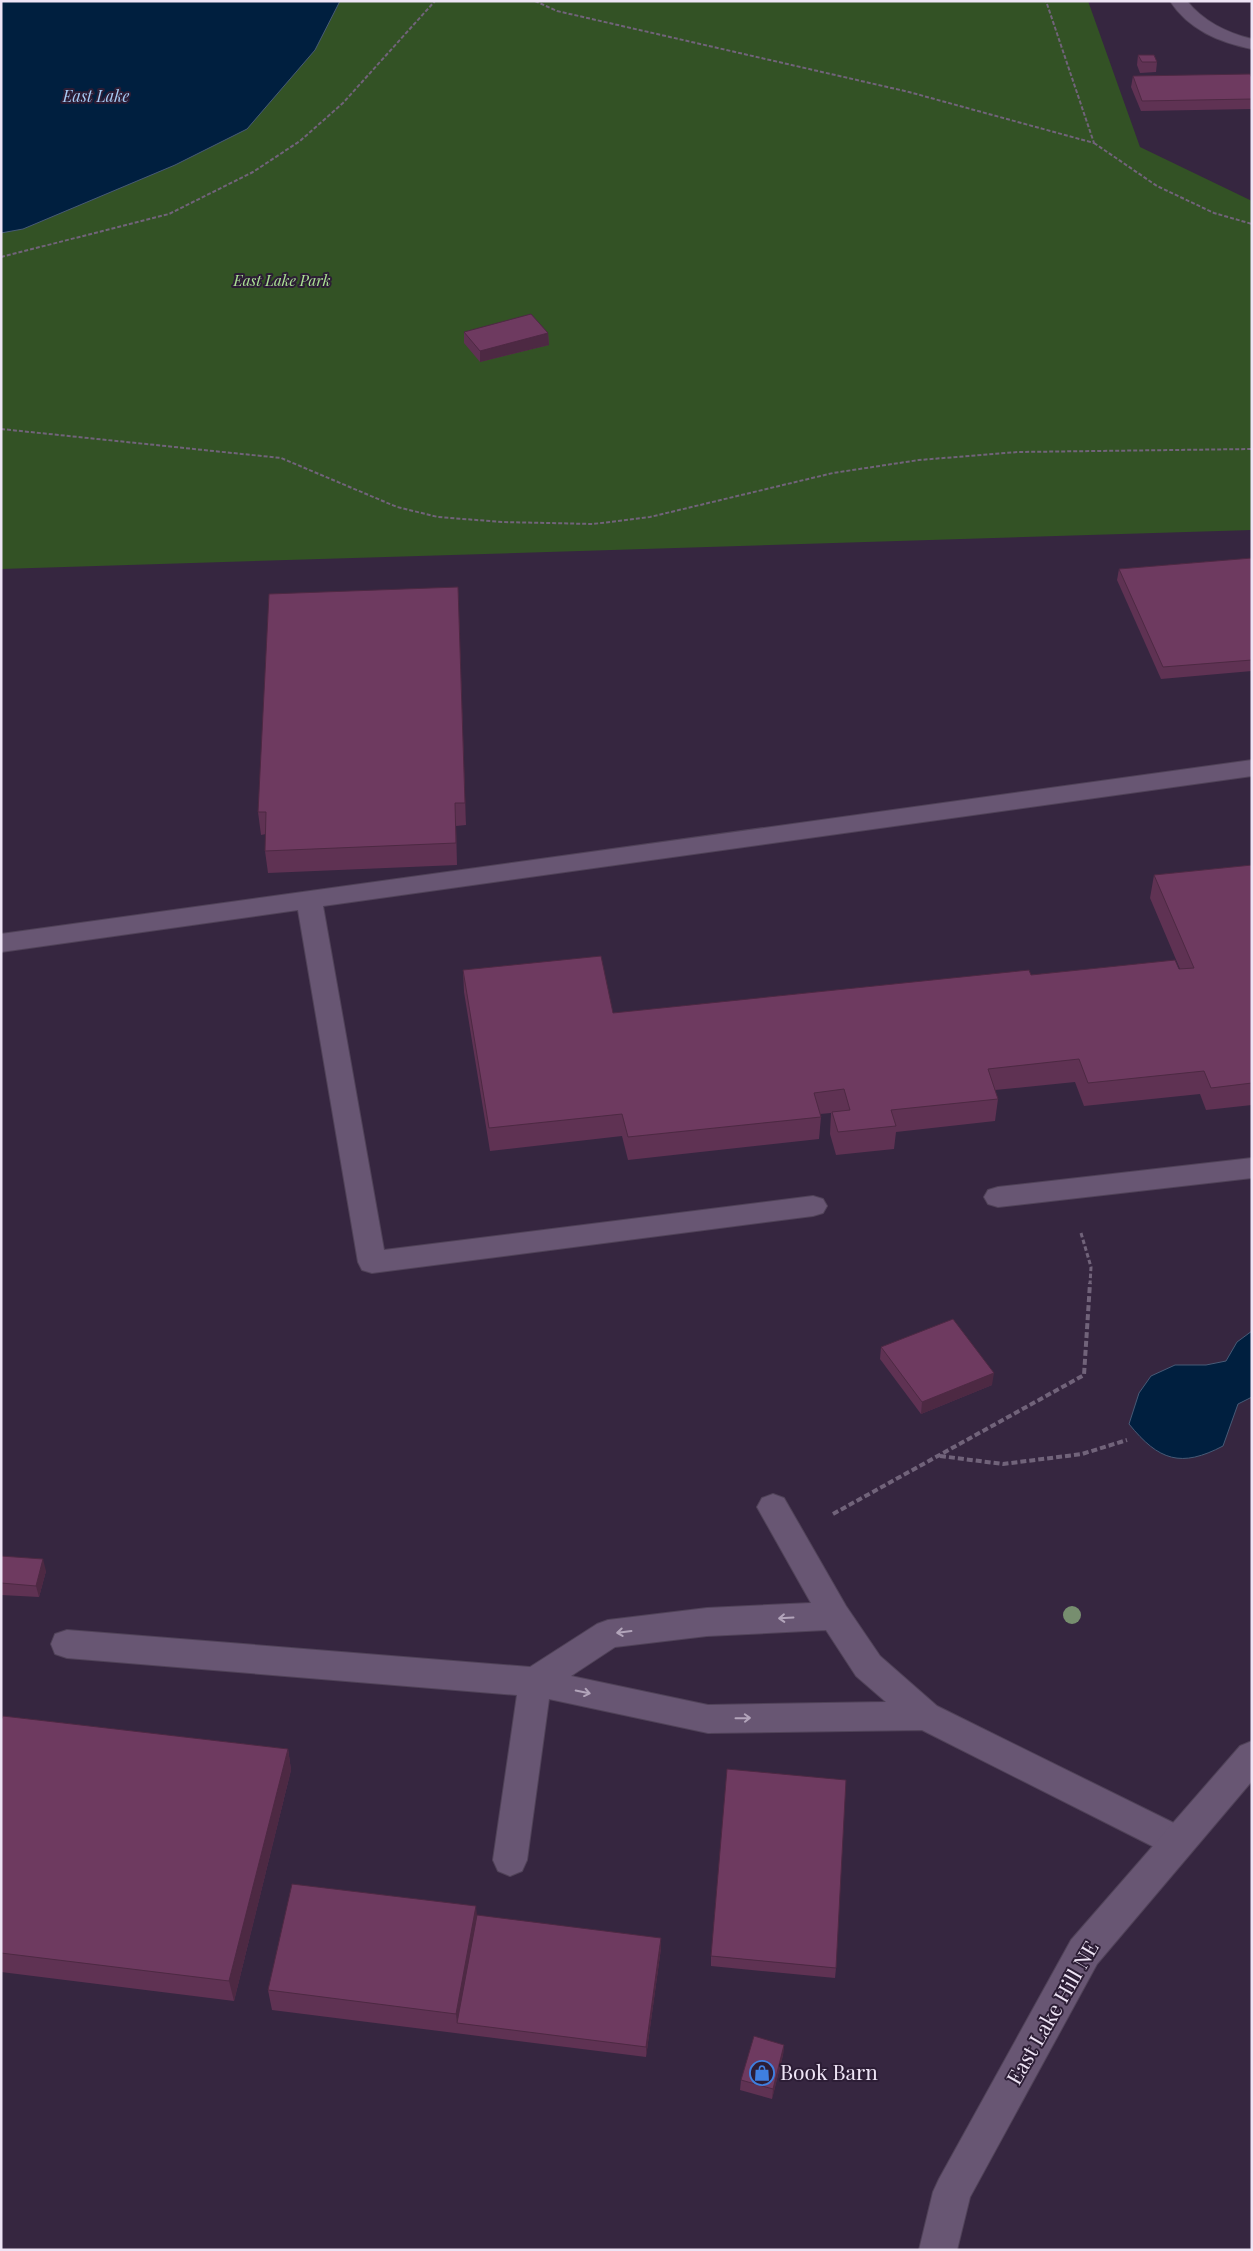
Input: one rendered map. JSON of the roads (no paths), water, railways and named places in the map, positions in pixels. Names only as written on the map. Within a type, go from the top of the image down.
[{"type":"street","points":[[1178,1],[1188,15],[1230,40],[1252,44]]},
{"type":"street","points":[[1,943],[1252,768]]},
{"type":"street","points":[[309,900],[372,1262],[813,1206]]},
{"type":"street","points":[[998,1197],[1252,1168]]},
{"type":"street","points":[[772,1507],[834,1616],[868,1666],[925,1716],[1178,1842]]},
{"type":"street","points":[[510,1860],[535,1682],[608,1634],[707,1622],[834,1616]]},
{"type":"street","points":[[67,1644],[535,1682],[708,1719],[925,1716]]},
{"type":"street","name":"East Lake Hill NE","points":[[938,2250],[952,2192],[1084,1952],[1252,1756]]},
{"type":"water","name":"East Lake","points":[[1,1],[340,1],[315,50],[247,129],[175,165],[23,229],[1,233]]},
{"type":"water","points":[[1252,1331],[1252,1397],[1238,1404],[1223,1446],[1195,1457],[1172,1457],[1150,1446],[1129,1424],[1139,1393],[1151,1376],[1175,1365],[1206,1365],[1226,1361],[1237,1342]]},
{"type":"place","name":"Book Barn","points":[[762,2073]]},
{"type":"park label","name":"East Lake Park","points":[[282,281]]}]
